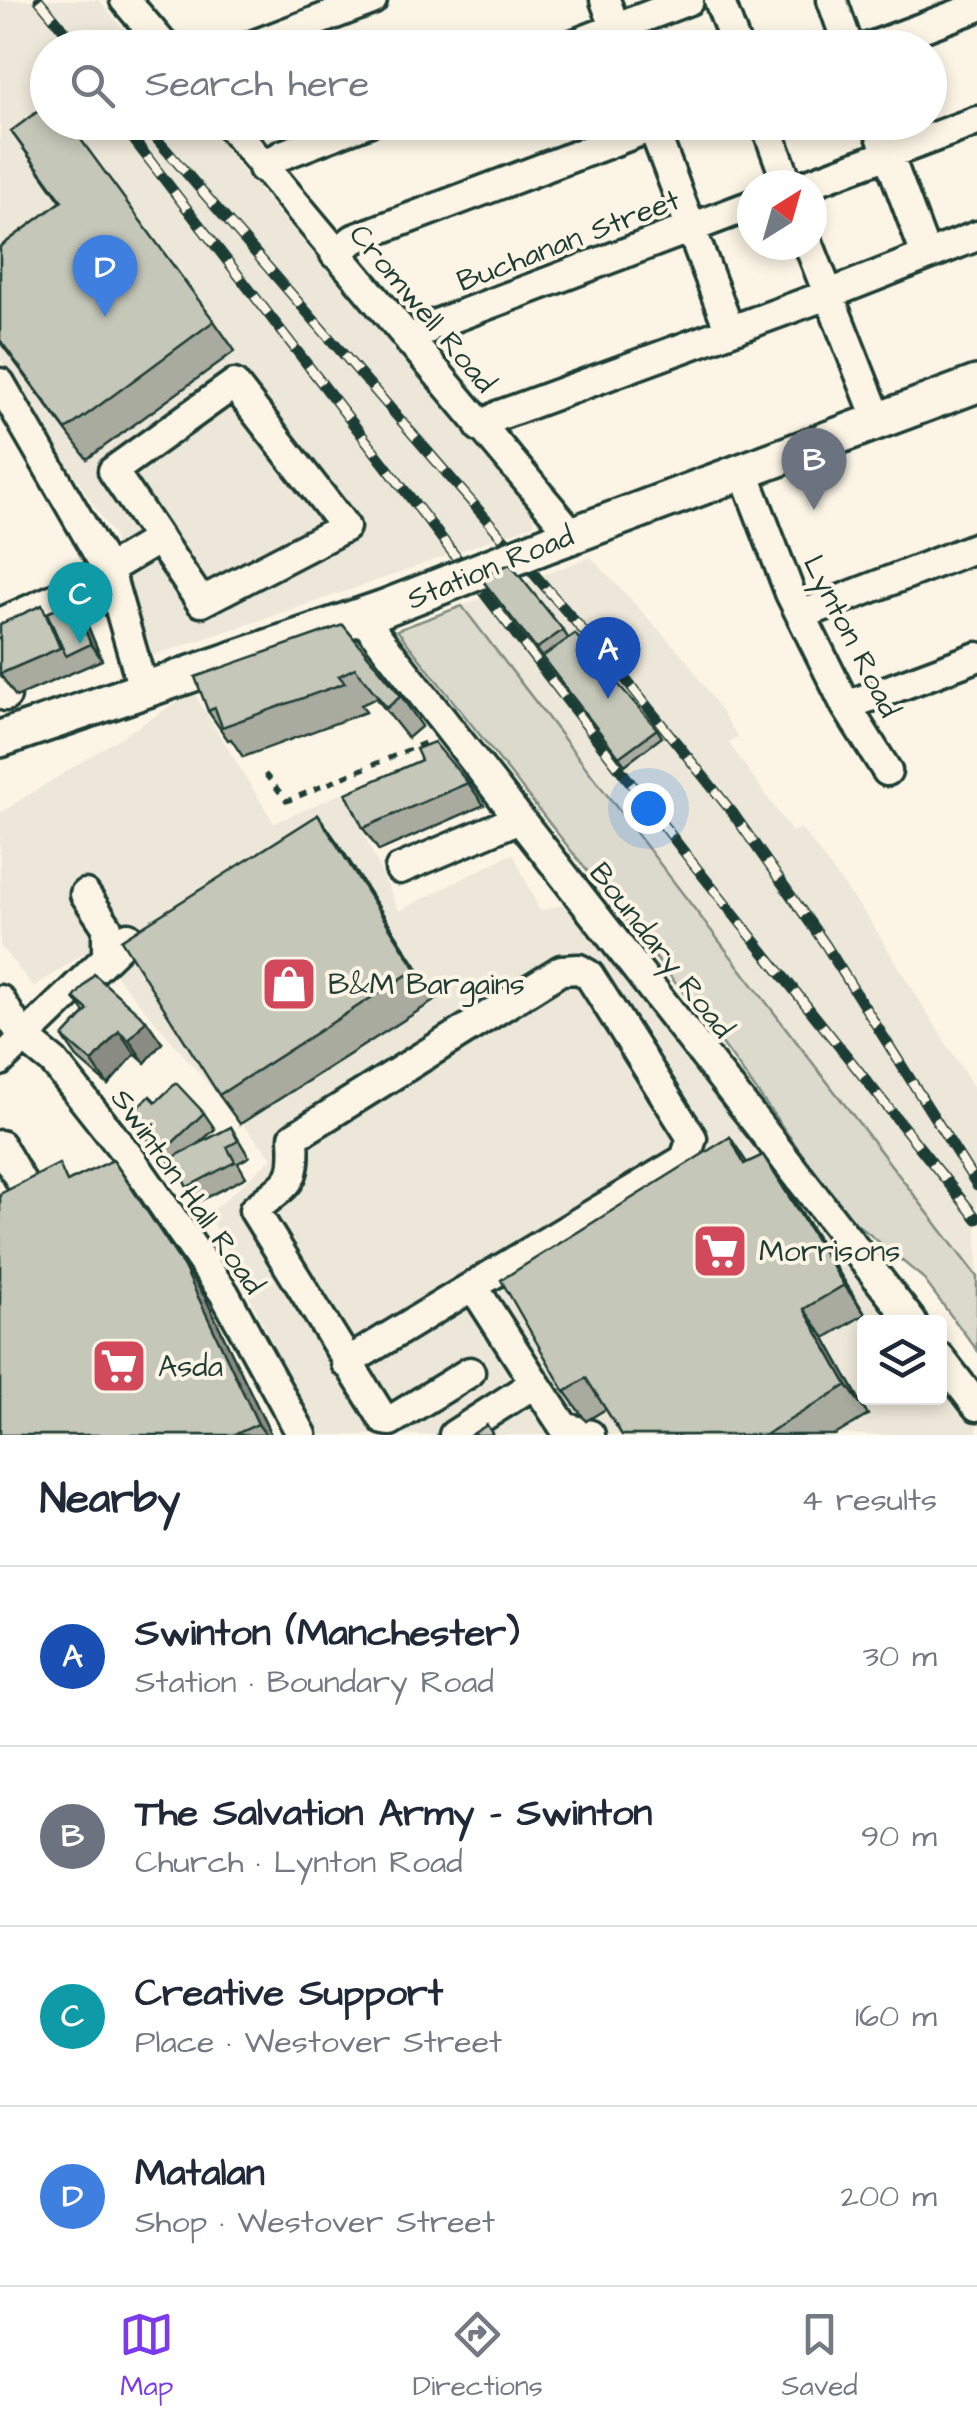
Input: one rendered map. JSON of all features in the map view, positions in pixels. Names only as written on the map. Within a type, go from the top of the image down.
[{"type":"main road","name":"Station Road","points":[[0,739],[372,613],[977,384]]},
{"type":"street","points":[[125,0],[151,30]]},
{"type":"street","points":[[293,30],[372,0]]},
{"type":"street","points":[[605,0],[616,30]]},
{"type":"street","points":[[634,30],[689,0]]},
{"type":"street","points":[[719,0],[730,30]]},
{"type":"street","points":[[832,0],[843,30]]},
{"type":"street","points":[[916,30],[977,7]]},
{"type":"street","points":[[947,132],[977,121]]},
{"type":"street","name":"Cromwell Road","points":[[241,140],[480,427],[562,538]]},
{"type":"street","points":[[263,168],[322,140]]},
{"type":"street","points":[[335,254],[354,239],[614,140]]},
{"type":"street","points":[[661,140],[729,329]]},
{"type":"street","points":[[772,140],[783,170]]},
{"type":"street","points":[[882,140],[926,256]]},
{"type":"street","points":[[827,177],[927,140]]},
{"type":"street","name":"Buchanan Street","points":[[410,342],[431,326],[737,211]]},
{"type":"street","points":[[480,427],[500,415],[827,296],[977,236]]},
{"type":"street","points":[[814,260],[878,420]]},
{"type":"street","points":[[0,383],[109,572],[143,689]]},
{"type":"street","points":[[234,384],[345,527],[201,602],[159,539],[113,471],[234,384]]},
{"type":"street","name":"Lynton Road","points":[[743,470],[801,616],[846,706],[887,771]]},
{"type":"street","points":[[0,623],[109,572],[159,539]]},
{"type":"street","points":[[801,616],[977,548]]},
{"type":"street","name":"Boundary Road","points":[[372,613],[451,732],[907,1315]]},
{"type":"street","points":[[846,706],[977,657]]},
{"type":"street","points":[[400,869],[518,818]]},
{"type":"street","points":[[0,1061],[118,946],[85,894]]},
{"type":"street","points":[[346,1363],[685,1159],[692,1138],[589,975],[579,969],[561,970],[294,1138],[296,1169],[286,1185],[254,1210],[346,1363],[378,1415],[390,1421],[470,1372]]},
{"type":"street","name":"Swinton Hall Road","points":[[0,1000],[23,1037],[54,1062],[132,1162],[224,1294],[302,1435]]},
{"type":"street","points":[[0,1145],[25,1188]]},
{"type":"street","points":[[473,1286],[564,1427],[590,1435]]},
{"type":"street","points":[[947,1367],[977,1406]]},
{"type":"street","points":[[454,1435],[535,1383]]},
{"type":"path","points":[[265,774],[287,801],[451,732]]},
{"type":"shaded area","points":[[0,0],[99,0],[125,30],[30,30],[30,140],[217,140],[531,511],[535,524],[149,657],[113,535],[0,359]]},
{"type":"shaded area","points":[[591,557],[686,659],[738,737],[728,742],[792,832],[801,828],[869,919],[977,1093],[977,1350],[922,1277],[847,1216],[711,1028],[397,630]]},
{"type":"shaded area","points":[[462,606],[977,1277],[977,1350],[922,1277],[847,1216],[711,1028],[397,630]]},
{"type":"shaded area","points":[[193,692],[274,823],[345,792],[399,911],[513,853],[540,911],[568,903],[897,1315],[857,1315],[857,1405],[947,1405],[947,1377],[977,1415],[977,1435],[317,1435],[209,1214],[272,1158],[92,948],[34,987],[0,946],[0,813]]},
{"type":"building","points":[[30,117],[30,140],[81,140],[214,321],[66,430],[0,340],[0,247],[62,201],[11,131]]},
{"type":"building","points":[[510,564],[563,630],[536,649],[480,577]]},
{"type":"building","points":[[73,602],[91,644],[66,656],[47,613]]},
{"type":"building","points":[[42,605],[60,648],[0,674],[0,624]]},
{"type":"building","points":[[343,625],[401,696],[387,708],[355,668],[339,676],[345,683],[222,727],[215,708],[208,711],[195,677]]},
{"type":"building","points":[[575,634],[657,729],[619,757],[542,657]]},
{"type":"building","points":[[434,742],[468,783],[363,828],[346,793],[421,760],[416,749]]},
{"type":"building","name":"B&M Bargains","points":[[318,815],[416,969],[219,1095],[121,940]]},
{"type":"building","points":[[94,974],[146,1020],[129,1040],[119,1031],[92,1062],[63,1037],[88,1010],[74,998]]},
{"type":"building","points":[[176,1083],[204,1113],[163,1152],[129,1116],[150,1096],[156,1102]]},
{"type":"building","points":[[231,1127],[238,1141],[227,1147],[235,1162],[187,1187],[172,1158]]},
{"type":"building","name":"Morrisons","points":[[730,1137],[744,1164],[763,1155],[844,1285],[804,1309],[847,1385],[765,1435],[622,1435],[586,1378],[565,1392],[501,1280]]},
{"type":"building","name":"Asda","points":[[113,1160],[184,1267],[258,1424],[234,1435],[0,1435],[0,1194],[59,1164],[67,1182]]},
{"type":"building","points":[[487,1425],[493,1435],[471,1435]]},
{"type":"railway","points":[[39,0],[64,30]]},
{"type":"railway","points":[[134,140],[691,861],[977,1219]]},
{"type":"railway","points":[[158,140],[626,680],[732,812],[825,944],[977,1185]]},
{"type":"place","name":"Matalan","points":[[105,317]]},
{"type":"place","name":"The Salvation Army - Swinton","points":[[814,510]]},
{"type":"place","name":"Creative Support","points":[[80,644]]},
{"type":"place","name":"Swinton (Manchester)","points":[[608,699]]},
{"type":"place","name":"B&M Bargains","points":[[289,984]]},
{"type":"place","name":"Morrisons","points":[[720,1251]]},
{"type":"place","name":"Asda","points":[[119,1366]]}]
